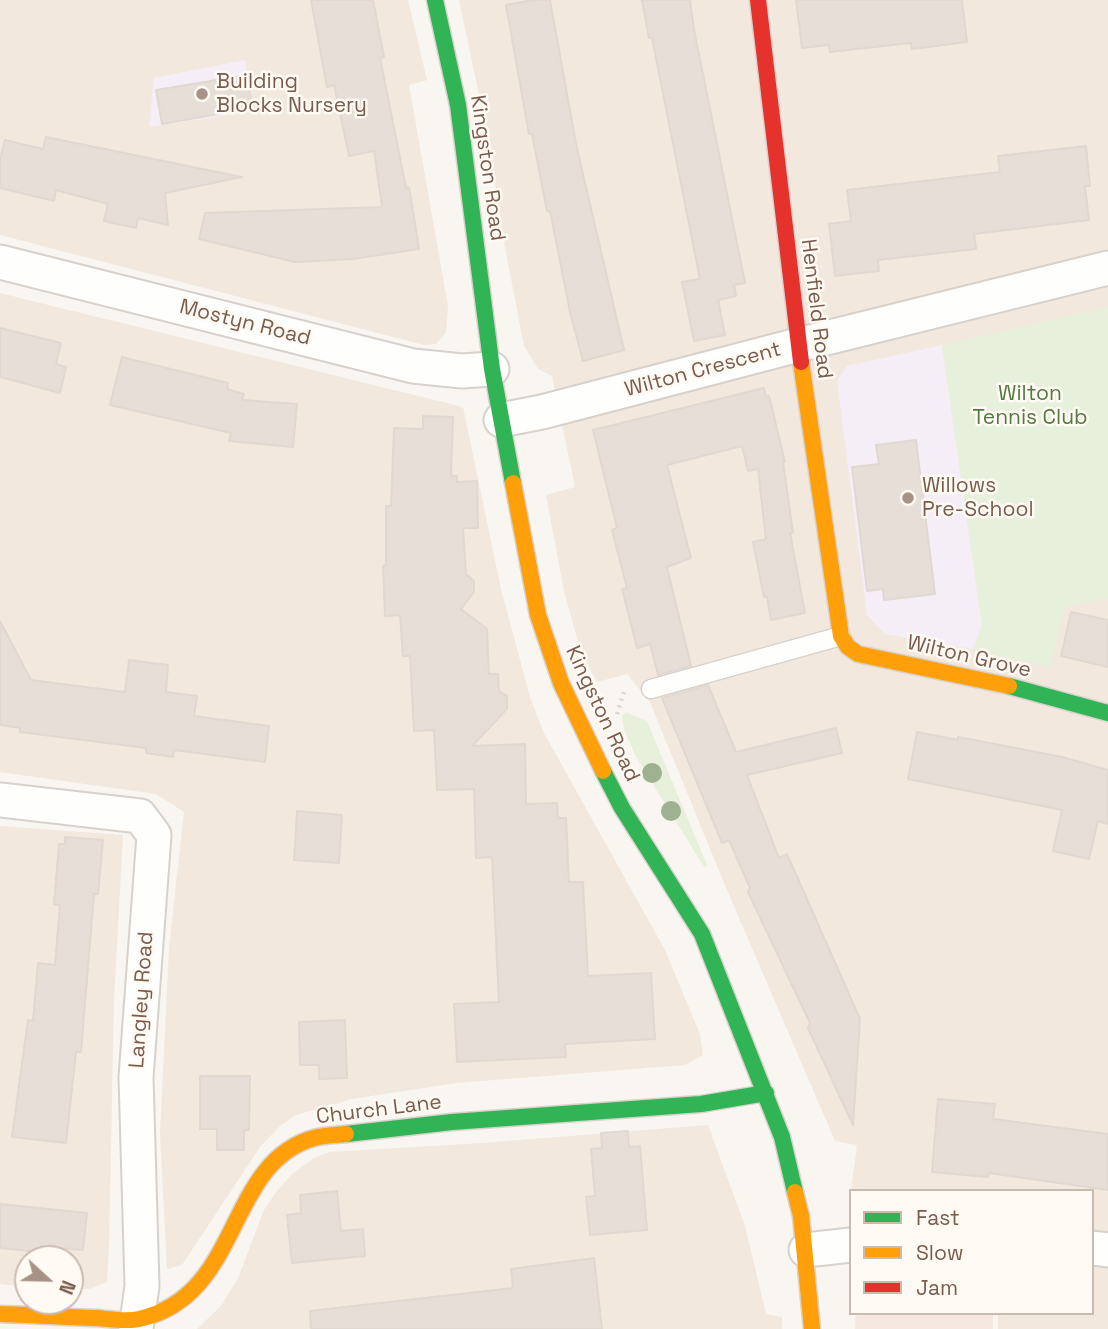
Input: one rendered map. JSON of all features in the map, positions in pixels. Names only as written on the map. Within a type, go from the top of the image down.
[{"type":"street","name":"Kingston Road","points":[[435,0],[458,105],[492,369],[538,615],[561,683],[622,808],[702,934],[766,1093],[795,1184],[806,1250],[812,1329]]},
{"type":"street","name":"Henfield Road","points":[[758,0],[798,345],[839,629]]},
{"type":"street","name":"Mostyn Road","points":[[0,262],[413,366],[462,371],[492,369]]},
{"type":"street","name":"Wilton Crescent","points":[[501,420],[1108,268]]},
{"type":"street","name":"Wilton Grove","points":[[839,629],[848,647],[858,654],[986,680],[1108,713]]},
{"type":"street","name":"Langley Road","points":[[0,800],[140,816],[154,835],[136,1077],[142,1286],[137,1324]]},
{"type":"street","name":"Church Lane","points":[[0,1314],[137,1324],[176,1306],[194,1292],[215,1266],[235,1224],[263,1176],[278,1158],[296,1145],[316,1136],[452,1122],[701,1104],[766,1093]]},
{"type":"street","points":[[806,1250],[849,1245]]},
{"type":"lane","points":[[651,689],[839,629]]},
{"type":"shaded area","points":[[0,0],[408,0],[427,80],[409,85],[448,306],[446,332],[436,344],[424,345],[0,235]]},
{"type":"shaded area","points":[[459,0],[1108,0],[1108,1329],[998,1329],[998,1315],[1094,1315],[1094,1189],[851,1189],[857,1145],[835,1141],[650,702],[627,674],[597,682],[580,649],[564,591],[546,495],[575,487],[552,376],[538,369],[524,346],[503,237],[489,142]]},
{"type":"shaded area","name":"Building Blocks Nursery","points":[[245,60],[254,111],[149,127],[154,78]]},
{"type":"shaded area","points":[[0,293],[463,407],[501,589],[530,697],[544,733],[665,950],[700,1034],[703,1055],[685,1065],[456,1083],[352,1099],[296,1115],[280,1126],[260,1147],[182,1265],[167,1269],[160,1134],[169,948],[184,812],[156,794],[0,772]]},
{"type":"shaded area","name":"Willows Pre-School","points":[[942,345],[982,625],[973,649],[885,634],[867,615],[837,381],[847,366]]},
{"type":"shaded area","points":[[0,826],[123,835],[114,1000],[107,1282],[84,1289],[84,1245],[14,1245],[14,1286],[0,1284]]},
{"type":"shaded area","points":[[708,1125],[745,1226],[766,1314],[782,1317],[782,1329],[197,1329],[221,1306],[238,1278],[264,1210],[276,1192],[293,1173],[314,1158],[330,1152]]},
{"type":"shaded area","points":[[856,1315],[993,1315],[993,1329],[855,1329]]},
{"type":"green space","name":"Wilton Tennis Club","points":[[1108,307],[1108,598],[1065,607],[1050,667],[973,649],[982,625],[942,345]]},
{"type":"green space","points":[[627,713],[647,721],[707,865],[704,867],[635,755],[624,729],[622,715]]},
{"type":"building","points":[[311,0],[373,0],[384,57],[380,58],[406,188],[409,187],[419,249],[353,259],[295,262],[199,239],[205,213],[382,207],[374,151],[349,156],[334,85],[327,87]]},
{"type":"building","points":[[550,0],[576,144],[624,350],[583,361],[570,312],[550,211],[547,211],[532,134],[529,134],[506,5]]},
{"type":"building","points":[[642,0],[690,0],[745,283],[734,285],[736,296],[718,300],[725,335],[694,341],[682,282],[700,279]]},
{"type":"building","points":[[796,0],[962,0],[967,42],[912,49],[911,43],[830,52],[829,45],[802,48]]},
{"type":"building","name":"Building Blocks Nursery","points":[[247,75],[252,108],[162,124],[156,90]]},
{"type":"building","points":[[46,137],[242,177],[165,193],[168,225],[138,218],[136,228],[104,221],[108,204],[56,190],[54,201],[0,188],[0,159],[5,140],[43,149]]},
{"type":"building","points":[[1086,146],[1090,186],[1085,186],[1089,220],[974,234],[976,249],[878,260],[879,271],[835,276],[829,224],[851,221],[847,190],[1000,172],[998,156]]},
{"type":"building","points":[[0,328],[61,343],[56,364],[66,367],[60,393],[0,377]]},
{"type":"building","points":[[122,357],[228,383],[227,389],[244,394],[242,400],[297,404],[293,447],[229,441],[231,433],[110,405]]},
{"type":"building","points":[[764,388],[766,397],[769,396],[785,462],[793,533],[790,533],[805,613],[771,620],[753,542],[766,539],[758,469],[748,471],[742,446],[667,465],[691,558],[667,567],[691,666],[658,675],[650,644],[637,648],[622,589],[627,588],[612,530],[617,528],[593,430]]},
{"type":"building","points":[[423,416],[453,417],[451,476],[457,476],[457,482],[477,481],[478,528],[463,528],[466,574],[474,581],[474,592],[461,609],[487,629],[489,674],[498,674],[499,691],[507,696],[507,709],[472,746],[525,744],[526,804],[557,803],[558,818],[566,818],[569,882],[583,882],[588,976],[651,973],[655,1039],[565,1044],[566,1057],[457,1062],[454,1004],[499,1002],[492,857],[476,858],[474,789],[437,790],[434,730],[414,731],[410,656],[403,656],[400,615],[385,616],[383,566],[386,565],[386,506],[391,506],[394,428],[423,429]]},
{"type":"building","points":[[916,440],[935,594],[884,600],[883,589],[867,591],[852,467],[879,464],[876,445]]},
{"type":"building","points":[[1071,612],[1108,620],[1108,667],[1061,656]]},
{"type":"building","points":[[0,621],[31,680],[125,692],[129,660],[168,665],[166,692],[197,696],[194,716],[269,726],[265,762],[174,750],[173,757],[146,753],[146,748],[20,732],[20,728],[0,725]]},
{"type":"building","points":[[708,685],[736,752],[836,728],[842,753],[747,775],[779,858],[787,854],[860,1019],[853,1125],[808,1028],[810,1023],[748,892],[750,888],[729,840],[722,843],[662,698]]},
{"type":"building","points":[[917,732],[1062,757],[1108,770],[1108,824],[1098,821],[1089,859],[1053,851],[1062,810],[908,779]]},
{"type":"building","points":[[297,811],[342,815],[339,863],[294,860]]},
{"type":"building","points":[[65,837],[103,840],[98,894],[94,894],[81,1052],[76,1052],[66,1143],[12,1137],[28,1020],[33,1021],[38,963],[55,965],[60,905],[54,904],[59,844],[65,844]]},
{"type":"building","points":[[345,1020],[347,1078],[319,1079],[319,1065],[300,1065],[299,1022]]},
{"type":"building","points":[[200,1076],[250,1076],[249,1130],[244,1130],[244,1150],[217,1150],[217,1129],[200,1129]]},
{"type":"building","points":[[938,1099],[995,1104],[993,1119],[1108,1134],[1108,1190],[989,1173],[988,1177],[932,1172]]},
{"type":"building","points":[[628,1131],[629,1147],[640,1146],[647,1230],[590,1235],[586,1197],[595,1196],[591,1149],[602,1148],[601,1133]]},
{"type":"building","points":[[337,1191],[341,1231],[363,1229],[365,1256],[292,1263],[287,1215],[301,1213],[300,1195]]},
{"type":"building","points":[[0,1204],[87,1213],[84,1245],[14,1245],[14,1249],[0,1248]]},
{"type":"building","points":[[594,1258],[602,1329],[311,1329],[310,1311],[513,1288],[511,1269]]},
{"type":"traffic: fast","points":[[435,0],[458,105],[492,369],[513,483]]},
{"type":"traffic: fast","points":[[1009,686],[1108,713]]},
{"type":"traffic: fast","points":[[603,771],[622,808],[702,934],[782,1137],[795,1192]]},
{"type":"traffic: fast","points":[[346,1134],[452,1122],[701,1104],[766,1093]]},
{"type":"traffic: slow","points":[[801,362],[841,636],[848,647],[858,654],[1009,686]]},
{"type":"traffic: slow","points":[[513,483],[538,615],[561,683],[603,771]]},
{"type":"traffic: slow","points":[[0,1314],[129,1320],[173,1306],[198,1285],[217,1258],[247,1200],[264,1174],[285,1152],[314,1138],[346,1134]]},
{"type":"traffic: slow","points":[[795,1192],[801,1216],[812,1329]]},
{"type":"traffic: jam","points":[[758,0],[801,362]]},
{"type":"place","name":"Building Blocks Nursery","points":[[202,94]]},
{"type":"place","name":"Willows Pre-School","points":[[908,498]]}]
